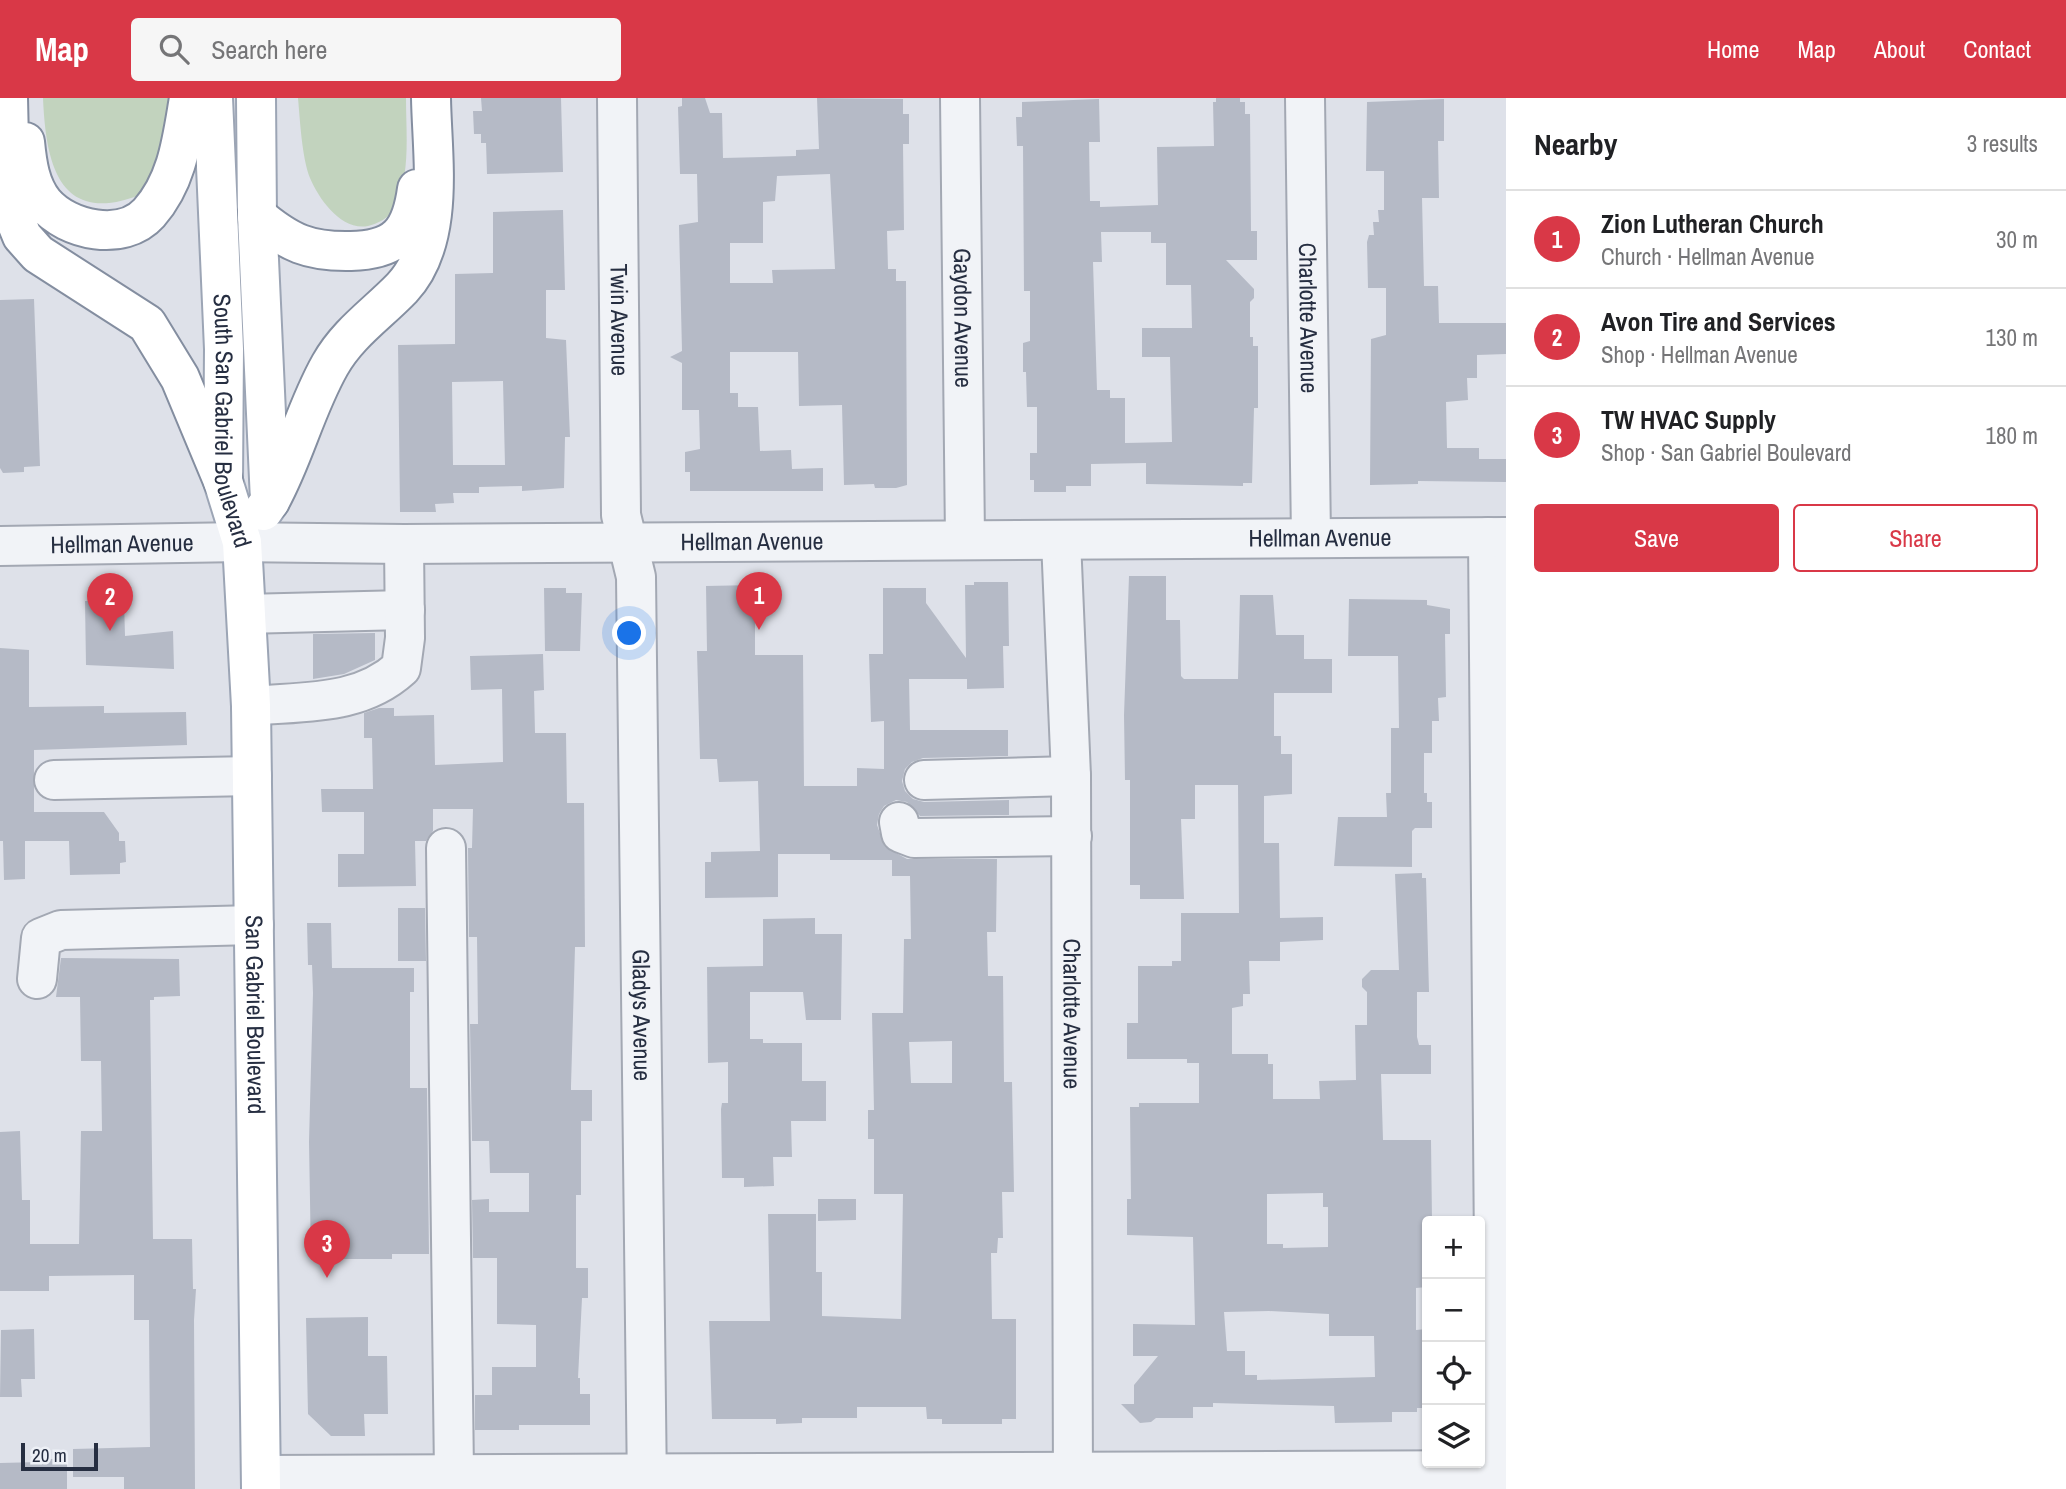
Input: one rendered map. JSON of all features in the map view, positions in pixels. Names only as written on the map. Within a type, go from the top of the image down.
[{"type":"main road","points":[[8,98],[10,186],[13,214],[22,236],[38,254],[148,324],[180,378],[223,481]]},
{"type":"main road","points":[[24,98],[25,144],[31,181],[44,202],[62,218],[83,227],[108,230],[132,227],[148,214],[162,195],[174,173],[189,98]]},
{"type":"main road","name":"South San Gabriel Boulevard","points":[[214,98],[224,349],[223,481],[242,542]]},
{"type":"main road","name":"South San Gabriel Boulevard","points":[[242,542],[270,501],[257,216],[256,98]]},
{"type":"main road","points":[[257,216],[281,237],[314,250],[368,251],[390,245],[405,230],[414,208],[420,98]]},
{"type":"main road","points":[[270,501],[286,472],[306,415],[328,367],[344,342],[402,288],[414,273],[423,251],[433,193],[432,98]]},
{"type":"main road","name":"San Gabriel Boulevard","points":[[242,542],[251,706],[261,1482]]},
{"type":"street","name":"Twin Avenue","points":[[617,98],[621,515],[629,542]]},
{"type":"street","name":"Gaydon Avenue","points":[[960,98],[965,539]]},
{"type":"street","name":"Charlotte Avenue","points":[[1305,98],[1311,538]]},
{"type":"street","name":"Hellman Avenue","points":[[0,546],[242,542],[404,544],[1497,537]]},
{"type":"street","points":[[261,1482],[454,1474],[647,1481],[1499,1476],[1497,537]]},
{"type":"street","name":"Charlotte Avenue","points":[[1061,540],[1072,836],[1073,1479]]},
{"type":"street","name":"Gladys Avenue","points":[[629,542],[636,577],[647,1481]]},
{"type":"street","points":[[251,706],[358,695],[383,685],[401,668],[405,610],[404,544]]},
{"type":"street","points":[[247,614],[405,610]]},
{"type":"street","points":[[54,780],[252,776]]},
{"type":"street","points":[[924,780],[1071,776]]},
{"type":"street","points":[[899,822],[901,833],[914,838],[1072,836]]},
{"type":"street","points":[[446,848],[454,1474]]},
{"type":"street","points":[[37,979],[41,938],[61,930],[254,925]]},
{"type":"green space","points":[[43,98],[174,98],[169,141],[145,193],[117,202],[94,203],[77,197],[64,185],[54,168],[48,147]]},
{"type":"green space","points":[[298,98],[406,98],[403,183],[394,209],[386,218],[368,226],[349,224],[325,204],[307,170]]},
{"type":"building","points":[[481,98],[561,98],[563,172],[487,174],[486,143],[481,143],[481,134],[474,134],[473,111],[482,111]]},
{"type":"building","points":[[682,98],[705,98],[710,113],[722,113],[723,158],[796,156],[796,150],[819,149],[817,98],[903,99],[903,114],[909,114],[909,144],[903,144],[904,230],[887,231],[888,269],[896,269],[896,281],[906,281],[907,485],[875,488],[874,484],[844,485],[842,405],[799,406],[798,352],[730,352],[730,393],[738,393],[738,407],[758,407],[760,451],[791,450],[792,469],[823,468],[823,491],[690,491],[690,472],[685,472],[685,452],[700,449],[699,410],[682,410],[682,363],[670,357],[682,351],[679,225],[698,222],[697,174],[680,174],[678,107],[682,106]],"holes":[[[830,174],[835,269],[772,270],[773,283],[730,283],[730,243],[763,243],[763,202],[775,201],[777,176]]]},
{"type":"building","points":[[1216,98],[1240,98],[1240,102],[1245,102],[1245,114],[1250,114],[1251,231],[1257,231],[1257,260],[1226,260],[1254,289],[1254,298],[1250,302],[1250,337],[1253,337],[1253,346],[1258,346],[1258,408],[1254,408],[1252,483],[1243,483],[1243,486],[1146,484],[1146,463],[1091,464],[1091,486],[1066,486],[1066,492],[1034,492],[1034,480],[1030,480],[1030,453],[1037,453],[1037,407],[1027,407],[1026,372],[1023,372],[1023,343],[1030,341],[1030,291],[1024,291],[1023,146],[1017,146],[1016,117],[1022,117],[1022,102],[1099,99],[1100,142],[1089,142],[1090,201],[1100,201],[1100,207],[1158,205],[1157,147],[1214,146],[1213,102],[1216,102]],"holes":[[[1101,232],[1151,232],[1151,243],[1166,243],[1166,285],[1191,285],[1192,328],[1142,328],[1142,357],[1170,357],[1172,442],[1125,443],[1125,398],[1110,398],[1110,390],[1097,390],[1093,262],[1102,262]]]},
{"type":"building","points":[[1444,99],[1444,141],[1438,141],[1439,198],[1422,198],[1424,286],[1438,286],[1439,323],[1506,323],[1506,354],[1477,355],[1477,378],[1467,378],[1468,400],[1446,402],[1447,448],[1479,448],[1479,459],[1506,459],[1506,482],[1418,481],[1418,484],[1370,485],[1371,339],[1386,335],[1386,288],[1368,288],[1367,242],[1369,235],[1374,235],[1373,222],[1379,222],[1378,210],[1384,210],[1384,171],[1366,171],[1367,102]]},
{"type":"building","points":[[563,210],[565,290],[546,290],[546,338],[566,340],[570,437],[565,437],[564,488],[522,491],[522,486],[479,487],[479,493],[453,493],[454,503],[435,504],[436,512],[400,512],[398,345],[455,344],[455,274],[493,273],[493,212]],"holes":[[[503,381],[505,465],[453,465],[452,382]]]},
{"type":"building","points":[[34,299],[40,466],[24,467],[24,472],[3,473],[0,468],[0,300]]},
{"type":"building","points":[[1129,576],[1166,576],[1166,620],[1180,620],[1181,676],[1184,679],[1238,679],[1240,595],[1273,595],[1276,635],[1304,635],[1304,659],[1332,659],[1332,693],[1274,693],[1274,736],[1281,736],[1281,754],[1292,754],[1292,794],[1264,796],[1264,843],[1279,843],[1280,918],[1323,917],[1323,940],[1280,942],[1280,961],[1249,961],[1250,994],[1243,994],[1243,1006],[1232,1008],[1232,1054],[1268,1054],[1268,1064],[1273,1064],[1273,1099],[1320,1099],[1319,1081],[1356,1080],[1355,1025],[1367,1025],[1367,992],[1362,987],[1362,979],[1371,970],[1399,970],[1395,874],[1422,873],[1422,878],[1426,878],[1429,992],[1417,992],[1417,1037],[1419,1045],[1431,1045],[1431,1074],[1381,1074],[1383,1140],[1431,1140],[1432,1216],[1422,1216],[1422,1287],[1416,1288],[1416,1330],[1422,1329],[1422,1408],[1417,1408],[1417,1412],[1392,1412],[1392,1422],[1335,1423],[1334,1406],[1213,1403],[1213,1407],[1193,1407],[1193,1418],[1156,1418],[1151,1422],[1140,1423],[1121,1404],[1134,1404],[1134,1385],[1158,1356],[1133,1356],[1133,1324],[1195,1325],[1193,1237],[1127,1235],[1127,1199],[1131,1199],[1130,1107],[1139,1107],[1139,1103],[1199,1103],[1199,1063],[1187,1063],[1187,1059],[1127,1059],[1127,1023],[1138,1023],[1138,966],[1172,966],[1172,961],[1181,961],[1181,913],[1239,913],[1238,785],[1195,785],[1195,819],[1181,819],[1184,899],[1140,899],[1140,885],[1130,885],[1130,780],[1125,780],[1124,715]],"holes":[[[1323,1193],[1323,1207],[1328,1207],[1328,1247],[1283,1248],[1283,1244],[1267,1244],[1267,1194]],[[1224,1312],[1329,1314],[1329,1336],[1374,1336],[1375,1377],[1257,1380],[1257,1375],[1245,1375],[1245,1351],[1227,1351]]]},
{"type":"building","points":[[974,582],[1008,582],[1009,646],[1003,646],[1004,688],[967,689],[967,679],[909,679],[910,730],[1008,730],[1008,756],[923,758],[912,762],[905,769],[902,781],[905,791],[913,799],[924,802],[1009,800],[1009,815],[920,816],[907,802],[896,800],[884,806],[877,825],[885,847],[907,859],[997,859],[996,932],[987,932],[988,976],[1003,976],[1004,1082],[1012,1082],[1014,1192],[1002,1192],[1003,1238],[998,1238],[997,1253],[991,1253],[992,1319],[1016,1319],[1016,1419],[1002,1419],[1002,1424],[942,1424],[942,1419],[927,1419],[926,1407],[857,1407],[857,1418],[802,1418],[802,1423],[776,1424],[776,1419],[712,1419],[709,1321],[770,1321],[768,1214],[816,1214],[816,1272],[822,1272],[822,1316],[901,1319],[903,1194],[874,1194],[874,1139],[868,1139],[868,1110],[874,1110],[872,1013],[903,1013],[904,939],[911,939],[910,876],[892,876],[892,860],[830,860],[830,854],[778,854],[778,897],[705,898],[705,862],[711,862],[711,852],[760,851],[758,781],[719,782],[717,759],[700,759],[697,651],[707,651],[706,586],[755,585],[755,655],[803,655],[804,786],[857,786],[857,768],[884,769],[884,721],[871,722],[869,654],[883,654],[883,588],[926,588],[926,603],[966,658],[965,585],[974,585]],"holes":[[[952,1041],[952,1083],[911,1083],[909,1042]]]},
{"type":"building","points":[[544,588],[566,588],[566,593],[582,593],[580,651],[545,651]]},
{"type":"building","points":[[1349,599],[1427,600],[1427,605],[1450,609],[1450,634],[1445,634],[1446,697],[1438,698],[1439,721],[1432,721],[1432,753],[1424,753],[1424,793],[1427,793],[1427,802],[1432,802],[1432,828],[1415,828],[1412,831],[1412,867],[1334,866],[1338,817],[1387,817],[1386,793],[1391,793],[1391,728],[1399,728],[1398,656],[1348,656]]},
{"type":"building","points":[[124,600],[125,636],[173,631],[174,669],[86,665],[85,601]]},
{"type":"building","points":[[375,633],[375,660],[344,674],[313,679],[313,634]]},
{"type":"building","points":[[0,648],[29,650],[29,707],[104,706],[104,713],[186,712],[187,745],[34,750],[34,812],[104,812],[119,833],[119,841],[125,841],[126,862],[120,863],[120,874],[70,875],[69,841],[25,841],[25,879],[4,880],[3,841],[0,841]]},
{"type":"building","points":[[543,654],[544,690],[534,691],[535,733],[566,733],[567,803],[584,803],[585,947],[575,947],[571,1090],[592,1090],[592,1121],[581,1121],[581,1195],[576,1195],[576,1268],[588,1268],[588,1298],[582,1298],[578,1378],[580,1394],[590,1394],[590,1425],[519,1425],[519,1430],[475,1430],[475,1395],[492,1395],[492,1367],[536,1367],[536,1325],[497,1324],[497,1258],[473,1258],[472,1200],[489,1199],[489,1212],[529,1212],[529,1173],[490,1173],[489,1141],[472,1141],[470,1024],[478,1024],[477,937],[469,937],[468,848],[472,848],[473,809],[433,809],[433,831],[426,841],[415,841],[416,886],[338,887],[338,854],[364,854],[364,812],[322,812],[321,789],[373,789],[372,738],[364,738],[364,713],[379,708],[394,708],[394,716],[434,715],[435,765],[503,762],[502,689],[471,690],[470,656]]},
{"type":"building","points":[[398,908],[425,908],[426,961],[398,961]]},
{"type":"building","points":[[815,918],[815,934],[842,934],[841,1020],[806,1020],[803,992],[750,992],[750,1039],[763,1039],[763,1043],[802,1043],[802,1081],[826,1081],[826,1121],[791,1121],[792,1157],[773,1157],[774,1186],[744,1187],[744,1178],[722,1178],[721,1109],[722,1103],[728,1103],[728,1062],[708,1063],[707,967],[763,966],[763,919]]},
{"type":"building","points":[[307,923],[331,923],[332,968],[414,968],[414,992],[410,992],[410,1088],[427,1088],[429,1254],[392,1254],[392,1259],[311,1259],[309,1142],[313,993],[312,965],[308,965]]},
{"type":"building","points":[[61,958],[179,959],[180,996],[154,997],[154,1000],[150,1000],[153,1239],[192,1239],[193,1289],[196,1289],[195,1489],[124,1489],[124,1477],[73,1477],[73,1449],[150,1447],[149,1320],[134,1320],[134,1275],[49,1276],[49,1291],[0,1291],[0,1132],[20,1131],[22,1200],[30,1200],[30,1244],[79,1244],[81,1131],[102,1131],[101,1061],[81,1061],[80,997],[56,997]]},
{"type":"building","points":[[818,1199],[856,1199],[856,1220],[818,1221]]},
{"type":"building","points":[[368,1317],[368,1356],[387,1356],[388,1414],[364,1414],[365,1436],[331,1436],[308,1414],[306,1318]]},
{"type":"building","points":[[34,1329],[35,1379],[21,1379],[22,1397],[0,1397],[1,1330]]},
{"type":"building","points":[[40,1459],[67,1459],[67,1489],[0,1489],[0,1463],[40,1462]]},
{"type":"place","name":"Zion Lutheran Church","points":[[759,630]]},
{"type":"place","name":"Avon Tire and Services","points":[[110,631]]},
{"type":"place","name":"TW HVAC Supply","points":[[327,1278]]}]
